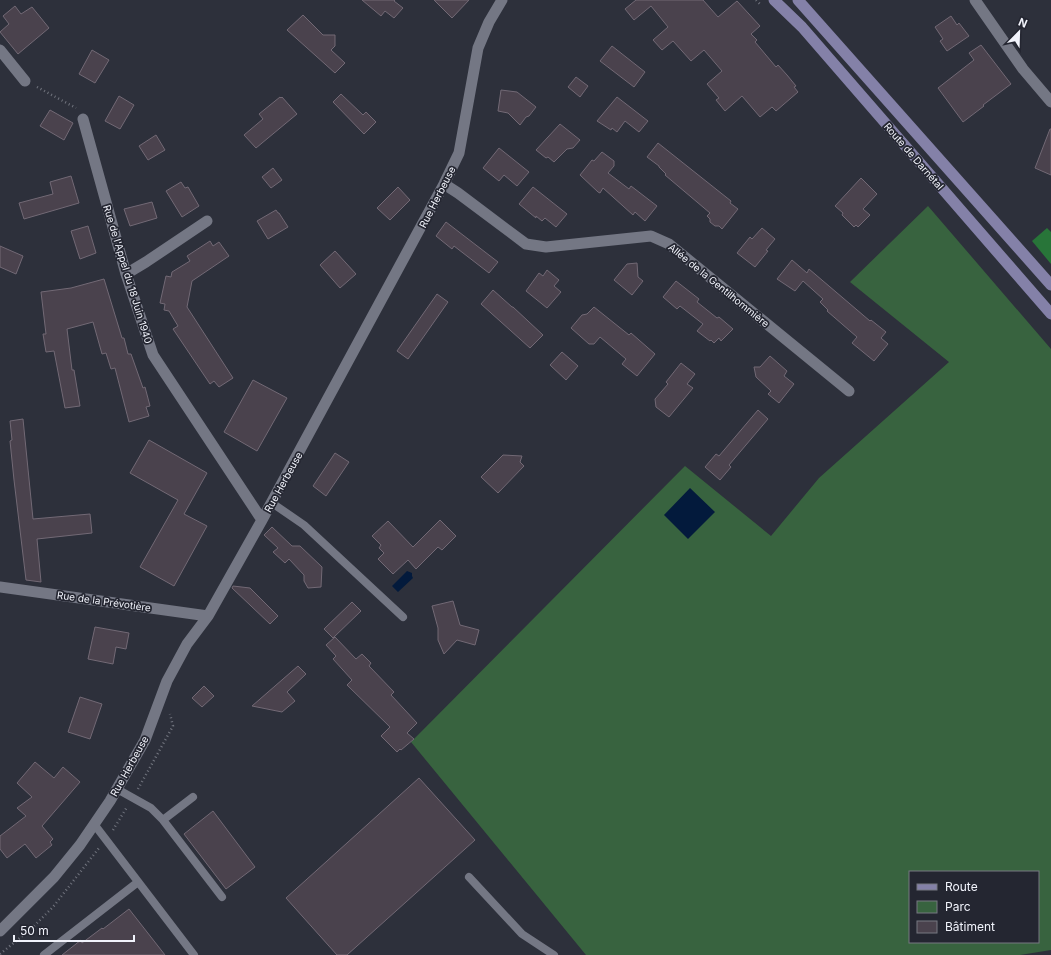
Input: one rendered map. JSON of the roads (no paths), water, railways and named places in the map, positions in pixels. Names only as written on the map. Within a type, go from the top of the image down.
[{"type":"main road","name":"Route de Darnétal","points":[[774,0],[802,27],[1051,314]]},
{"type":"main road","name":"Route de Darnétal","points":[[798,0],[1051,285]]},
{"type":"street","name":"Rue Herbeuse","points":[[0,931],[54,877],[80,845],[145,740],[167,681],[187,644],[208,616],[272,503],[444,184],[459,153],[478,48],[489,22],[501,0]]},
{"type":"street","points":[[975,0],[1022,69],[1051,102]]},
{"type":"street","points":[[0,50],[25,80]]},
{"type":"street","name":"Rue de l'Appel du 18 Juin 1940","points":[[82,119],[126,274],[153,355],[262,520]]},
{"type":"street","name":"Allée de la Gentilhommière","points":[[444,184],[526,244],[546,247],[650,236],[669,244],[849,391]]},
{"type":"street","points":[[126,274],[208,221]]},
{"type":"street","name":"Rue de la Prévotière","points":[[0,587],[208,616]]},
{"type":"lane","points":[[272,503],[304,525],[403,617]]},
{"type":"lane","points":[[116,789],[151,808],[163,820],[222,897]]},
{"type":"lane","points":[[163,820],[193,797]]},
{"type":"lane","points":[[94,824],[194,955]]},
{"type":"lane","points":[[469,877],[522,934],[554,955]]},
{"type":"lane","points":[[44,955],[138,882]]},
{"type":"water","points":[[690,488],[715,512],[688,539],[664,515]]},
{"type":"water","points":[[407,571],[412,573],[413,578],[398,592],[392,586]]}]
